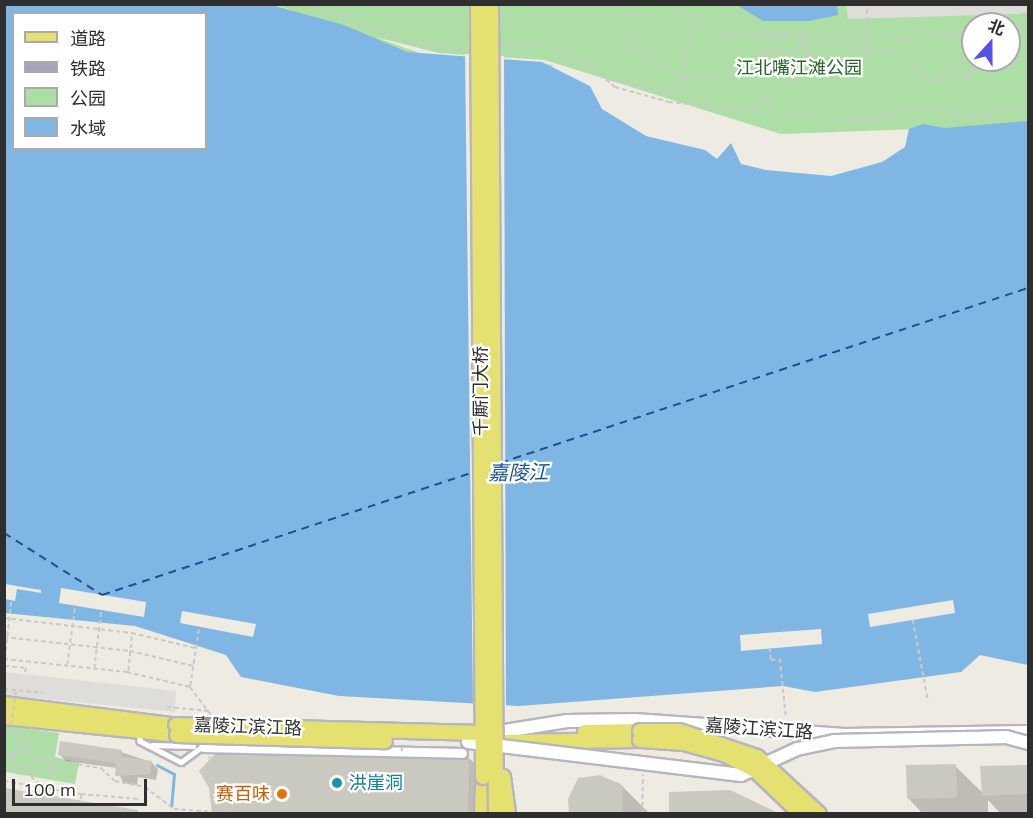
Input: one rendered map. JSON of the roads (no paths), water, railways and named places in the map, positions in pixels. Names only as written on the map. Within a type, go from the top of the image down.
[{"type":"main road","points":[[471,4],[486,83]]},
{"type":"main road","name":"千厮门大桥","points":[[478,4],[486,83],[496,813]]},
{"type":"main road","name":"千厮门大桥","points":[[482,813],[486,83],[491,4]]},
{"type":"main road","points":[[486,83],[499,4]]},
{"type":"main road","name":"嘉陵江滨江路","points":[[4,704],[176,730],[465,748],[741,775],[797,749],[834,741],[1028,735]]},
{"type":"main road","name":"嘉陵江滨江路","points":[[494,732],[567,721],[635,720],[788,731],[1028,735]]},
{"type":"main road","name":"嘉陵江滨江路","points":[[7,723],[176,730],[679,731],[719,741],[757,757],[819,813]]},
{"type":"main road","points":[[788,731],[799,740],[797,749]]},
{"type":"main road","points":[[494,732],[508,813]]},
{"type":"main road","name":"嘉陵江滨江路","points":[[465,748],[684,742],[755,770],[801,813]]},
{"type":"street","points":[[201,747],[465,748]]},
{"type":"lane","points":[[140,729],[140,741],[152,745],[180,762],[201,747],[211,713]]},
{"type":"lane","points":[[152,745],[201,747]]},
{"type":"water","name":"嘉陵江","points":[[5,5],[271,5],[344,25],[407,52],[542,62],[590,86],[602,109],[646,136],[705,150],[717,159],[731,143],[741,164],[766,170],[831,176],[882,162],[905,147],[909,129],[923,124],[944,128],[1028,121],[1028,665],[980,655],[961,672],[815,692],[783,686],[519,706],[339,696],[241,677],[226,655],[135,626],[5,613]]},
{"type":"water","points":[[737,5],[837,5],[838,15],[809,21],[763,21]]},
{"type":"waterway","points":[[157,765],[174,774],[171,806]]},
{"type":"railway","points":[[486,4],[493,814]]},
{"type":"place","name":"洪崖洞","points":[[337,783]]},
{"type":"place","name":"赛百味","points":[[282,794]]},
{"type":"park label","name":"江北嘴江滩公园","points":[[799,68]]}]
